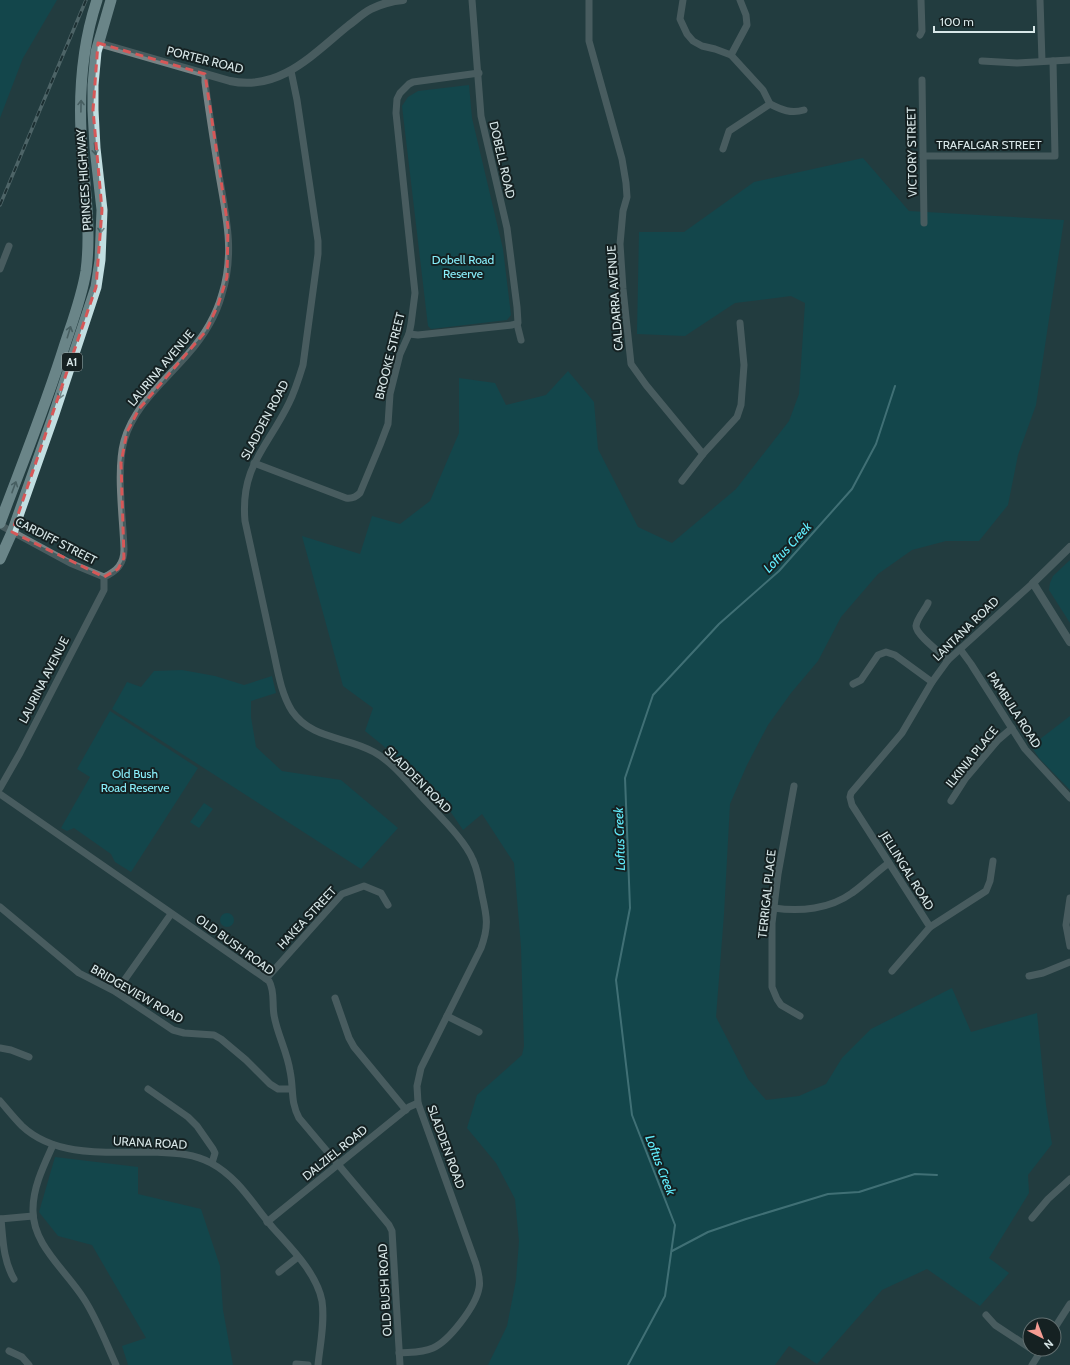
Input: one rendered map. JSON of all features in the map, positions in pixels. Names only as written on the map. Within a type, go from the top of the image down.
[{"type":"highway","name":"PRINCES HIGHWAY","points":[[0,524],[58,369],[86,271],[89,240],[81,131],[81,81],[86,41],[97,0]]},
{"type":"highway","name":"PRINCES HIGHWAY","points":[[0,559],[12,532],[54,414],[96,287],[100,260],[102,210],[95,148],[93,110],[95,64],[98,43],[111,0]]},
{"type":"highway","points":[[86,41],[98,43]]},
{"type":"street","name":"PORTER ROAD","points":[[98,43],[205,74],[236,82],[249,83],[271,79],[291,71],[370,10],[383,4],[403,0]]},
{"type":"street","name":"DOBELL ROAD","points":[[472,0],[481,116],[510,248],[518,313],[517,324],[521,340]]},
{"type":"street","name":"CALDARRA AVENUE","points":[[590,0],[589,41],[622,159],[626,183],[627,197],[623,211],[620,244],[631,364],[646,385],[703,454]]},
{"type":"street","points":[[683,0],[680,19],[687,34],[693,41],[702,46],[716,49],[731,55],[763,90],[770,104],[784,111],[795,113],[804,110]]},
{"type":"street","points":[[731,55],[747,25],[746,15],[740,0]]},
{"type":"street","points":[[920,35],[922,31],[921,0]]},
{"type":"street","points":[[1040,0],[1042,61]]},
{"type":"street","points":[[982,61],[1017,63],[1070,60]]},
{"type":"street","name":"TRAFALGAR STREET","points":[[923,156],[1055,156],[1053,61]]},
{"type":"street","name":"SLADDEN ROAD","points":[[291,71],[299,111],[318,241],[317,267],[303,365],[289,404],[254,463],[248,477],[244,505],[244,521],[281,684],[291,709],[298,719],[320,734],[353,742],[376,752],[386,760],[464,844],[478,873],[485,909],[487,933],[428,1054],[419,1075],[417,1086],[418,1103],[476,1264],[479,1277],[479,1287],[476,1299],[471,1309],[440,1345],[421,1352],[399,1353]]},
{"type":"street","name":"BROOKE STREET","points":[[254,463],[346,498],[350,499],[356,497],[360,493],[378,452],[388,424],[392,383],[400,354],[409,334],[415,294],[396,113],[397,99],[404,88],[413,82],[478,73]]},
{"type":"street","name":"LAURINA AVENUE","points":[[0,788],[20,753],[48,695],[104,590],[104,577],[118,569],[124,558],[121,463],[124,441],[127,432],[139,409],[188,354],[206,331],[218,305],[227,277],[229,252],[228,227],[204,82],[205,74]]},
{"type":"street","name":"VICTORY STREET","points":[[922,80],[924,223]]},
{"type":"street","points":[[723,149],[729,131],[770,104]]},
{"type":"street","points":[[0,269],[9,246]]},
{"type":"street","points":[[682,481],[703,454],[737,417],[741,405],[744,365],[740,323]]},
{"type":"street","points":[[409,334],[418,335],[444,333],[517,324]]},
{"type":"street","name":"CARDIFF STREET","points":[[0,524],[70,563],[104,577]]},
{"type":"street","name":"LANTANA ROAD","points":[[850,797],[853,789],[902,732],[932,682],[948,660],[1033,583],[1070,547]]},
{"type":"street","points":[[1033,583],[1070,642]]},
{"type":"street","points":[[928,603],[917,623],[917,630],[922,637],[948,660]]},
{"type":"street","name":"PAMBULA ROAD","points":[[960,649],[1031,758],[1070,798]]},
{"type":"street","points":[[853,684],[861,680],[878,655],[886,652],[895,655],[932,682]]},
{"type":"street","name":"ILKINIA PLACE","points":[[951,801],[965,779],[998,740],[1012,728]]},
{"type":"street","name":"TERRIGAL PLACE","points":[[794,786],[778,874],[772,923],[772,987],[781,1005],[800,1016]]},
{"type":"street","name":"OLD BUSH ROAD","points":[[0,794],[266,979],[271,984],[274,1014],[291,1072],[291,1089],[294,1109],[299,1118],[392,1231],[400,1365]]},
{"type":"street","name":"JELLINGAL ROAD","points":[[850,797],[852,805],[930,927],[892,971]]},
{"type":"street","points":[[930,927],[986,891],[990,881],[993,861]]},
{"type":"street","points":[[774,908],[788,910],[823,906],[832,903],[851,894],[888,863]]},
{"type":"street","name":"HAKEA STREET","points":[[266,979],[342,894],[364,886],[381,893],[388,906]]},
{"type":"street","points":[[1070,898],[1066,925],[1070,946]]},
{"type":"street","name":"BRIDGEVIEW ROAD","points":[[0,907],[74,970],[116,992],[173,1030],[184,1033],[214,1035],[246,1060],[270,1084],[278,1089],[291,1089]]},
{"type":"street","points":[[116,992],[171,914]]},
{"type":"street","points":[[1029,976],[1042,973],[1070,962]]},
{"type":"street","points":[[335,998],[349,1038],[354,1047],[406,1110]]},
{"type":"street","points":[[447,1016],[479,1032]]},
{"type":"street","points":[[0,1048],[29,1056]]},
{"type":"street","points":[[148,1089],[188,1117],[197,1126],[215,1153],[212,1164]]},
{"type":"street","name":"URANA ROAD","points":[[0,1101],[22,1127],[43,1141],[53,1145],[65,1149],[83,1151],[186,1154],[212,1164],[236,1182],[314,1278],[322,1303],[318,1365]]},
{"type":"street","name":"DALZIEL ROAD","points":[[267,1222],[412,1105],[418,1103]]},
{"type":"street","points":[[53,1145],[38,1182],[33,1201],[33,1216],[40,1240],[85,1299],[116,1365]]},
{"type":"street","points":[[1032,1218],[1048,1199],[1070,1179]]},
{"type":"street","points":[[14,1278],[6,1260],[1,1219],[33,1216]]},
{"type":"street","points":[[279,1272],[298,1257]]},
{"type":"street","points":[[1062,1317],[1070,1304]]},
{"type":"street","points":[[986,1316],[995,1325],[1022,1342]]},
{"type":"street","points":[[9,1351],[22,1357],[29,1365]]},
{"type":"street","points":[[296,1364],[308,1365]]},
{"type":"highlighted area","points":[[98,43],[205,74],[228,227],[227,277],[218,305],[206,331],[139,409],[127,432],[121,463],[124,558],[118,569],[104,577],[12,532],[96,287],[102,210],[93,110]]},
{"type":"green space","points":[[0,0],[57,0],[23,58],[0,118]]},
{"type":"green space","name":"Dobell Road Reserve","points":[[469,85],[472,118],[503,249],[511,315],[507,320],[431,329],[428,326],[402,106],[408,97],[418,91]]},
{"type":"green space","points":[[863,158],[909,211],[1064,220],[1036,405],[1018,455],[1008,505],[979,541],[946,541],[912,550],[878,574],[841,617],[818,661],[791,693],[768,725],[747,765],[730,804],[724,914],[716,1017],[748,1079],[766,1100],[799,1096],[826,1084],[842,1058],[871,1029],[952,988],[971,1032],[1037,1013],[1046,1105],[1052,1144],[1028,1175],[1029,1193],[989,1258],[1009,1273],[980,1306],[927,1269],[882,1290],[817,1364],[789,1346],[775,1365],[488,1365],[507,1326],[516,1280],[519,1241],[515,1199],[496,1163],[467,1128],[477,1095],[522,1055],[524,1046],[521,947],[514,863],[482,814],[463,830],[433,786],[365,731],[373,708],[343,686],[302,536],[360,554],[372,516],[400,524],[430,501],[459,433],[459,378],[495,383],[506,405],[546,395],[568,371],[594,402],[598,449],[638,527],[672,543],[736,489],[789,421],[799,394],[805,303],[791,296],[735,303],[685,336],[637,334],[639,232],[684,232],[754,182]]},
{"type":"green space","points":[[1070,560],[1070,623],[1049,590],[1053,576]]},
{"type":"green space","points":[[182,670],[215,676],[244,685],[272,676],[276,693],[251,701],[251,717],[256,747],[282,771],[341,780],[398,828],[361,869],[112,709],[127,682],[141,687],[154,671]]},
{"type":"green space","name":"Old Bush Road Reserve","points":[[110,711],[198,768],[131,872],[115,862],[111,854],[74,828],[67,831],[61,828],[90,777],[77,769]]},
{"type":"green space","points":[[1070,716],[1070,790],[1039,758],[1031,746]]},
{"type":"green space","points":[[204,803],[213,809],[199,828],[190,822]]},
{"type":"green space","points":[[227,913],[232,915],[234,920],[232,925],[227,927],[222,925],[220,920],[222,915]]},
{"type":"green space","points":[[55,1157],[138,1167],[138,1194],[201,1209],[220,1266],[223,1310],[233,1365],[128,1365],[122,1346],[146,1338],[92,1245],[58,1236],[39,1212]]},
{"type":"waterway","name":"Loftus Creek","points":[[628,1365],[665,1296],[675,1225],[632,1115],[616,980],[630,908],[625,778],[653,695],[719,624],[779,571],[852,489],[876,444],[895,386]]},
{"type":"waterway","points":[[672,1251],[708,1232],[828,1194],[859,1192],[915,1174],[937,1175]]},
{"type":"railway","points":[[0,205],[86,0]]}]
